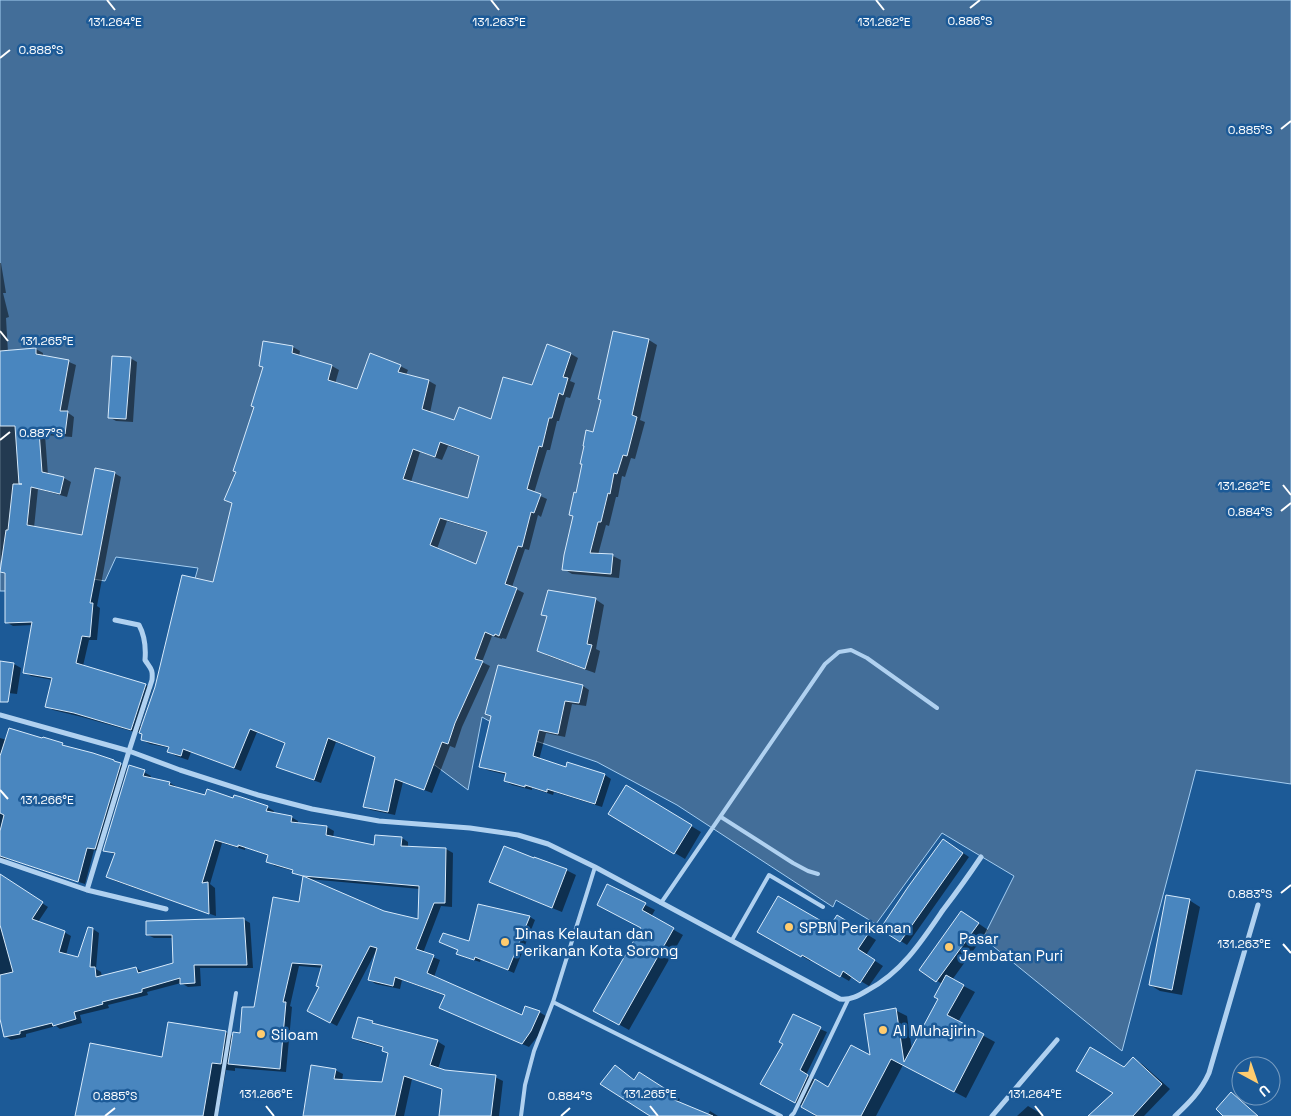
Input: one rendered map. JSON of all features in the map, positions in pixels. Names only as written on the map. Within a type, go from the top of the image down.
[{"type":"street","points":[[87,890],[153,674],[145,660],[144,636],[139,625],[115,620]]},
{"type":"street","points":[[0,716],[129,751],[258,795],[312,809],[378,821],[470,828],[518,836],[548,844],[661,902],[840,999],[848,1000],[855,998],[878,985],[895,972],[913,952],[981,857]]},
{"type":"street","points":[[0,860],[87,890],[166,909]]},
{"type":"street","points":[[1175,1116],[1201,1089],[1209,1074],[1258,905]]},
{"type":"street","points":[[992,1116],[1057,1040]]},
{"type":"lane","points":[[661,902],[825,664],[839,652],[851,650],[867,658],[936,708]]},
{"type":"lane","points":[[721,816],[793,863],[818,874]]},
{"type":"lane","points":[[521,1116],[525,1085],[534,1051],[553,1002],[595,867]]},
{"type":"lane","points":[[732,940],[769,875],[823,907]]},
{"type":"lane","points":[[216,1116],[236,993]]},
{"type":"lane","points":[[791,1116],[848,1000]]},
{"type":"lane","points":[[553,1002],[781,1116]]},
{"type":"water","points":[[0,0],[1291,0],[1291,784],[1196,770],[1122,1051],[983,938],[1014,876],[942,833],[876,924],[836,900],[833,907],[677,805],[597,762],[507,731],[482,717],[468,790],[408,745],[168,674],[198,568],[116,557],[105,581],[21,567],[13,591],[0,591]]},
{"type":"building","points":[[613,331],[649,339],[632,415],[637,417],[627,456],[623,455],[617,474],[614,473],[610,494],[608,493],[601,522],[598,522],[590,553],[613,554],[611,574],[562,570],[573,516],[569,515],[582,464],[580,464],[586,430],[593,432],[601,400],[598,399]]},
{"type":"building","points":[[263,341],[293,346],[292,353],[332,365],[328,380],[357,389],[370,353],[401,365],[398,372],[429,380],[422,409],[454,420],[459,407],[491,419],[503,377],[532,385],[547,344],[571,353],[563,377],[568,378],[563,395],[559,393],[552,418],[549,418],[542,447],[539,446],[527,489],[541,494],[534,513],[531,512],[522,547],[518,546],[505,584],[517,588],[499,636],[485,632],[475,659],[483,661],[455,723],[448,744],[442,742],[424,790],[395,779],[388,812],[363,807],[375,757],[328,738],[314,780],[276,767],[285,743],[250,729],[234,768],[183,749],[181,756],[167,752],[169,747],[141,740],[142,734],[139,733],[155,687],[182,575],[213,582],[232,503],[224,500],[236,472],[233,471],[254,407],[251,406],[263,367],[259,366]],"holes":[[[440,442],[479,456],[468,498],[403,479],[413,449],[435,457]],[[440,518],[487,532],[476,564],[430,545]]]},
{"type":"building","points":[[36,348],[36,354],[69,360],[60,411],[68,411],[65,434],[39,431],[42,472],[64,477],[60,494],[31,487],[27,525],[82,535],[95,468],[115,472],[90,603],[93,603],[90,637],[82,636],[76,663],[146,684],[131,730],[74,713],[45,707],[52,678],[23,673],[32,622],[5,623],[5,573],[0,572],[6,530],[8,530],[13,484],[19,484],[15,426],[0,426],[0,351]]},
{"type":"building","points":[[112,356],[131,357],[126,419],[108,418]]},
{"type":"building","points":[[548,590],[596,598],[587,644],[592,645],[585,669],[537,651],[547,616],[541,615]]},
{"type":"building","points":[[0,661],[14,663],[8,702],[0,702]]},
{"type":"building","points":[[498,665],[583,685],[579,703],[565,701],[558,734],[539,730],[533,756],[566,767],[567,762],[605,774],[595,804],[547,789],[547,792],[504,781],[506,773],[479,767],[491,716],[485,714]]},
{"type":"building","points":[[9,728],[63,743],[62,745],[121,763],[95,849],[87,848],[78,882],[0,856],[0,831],[4,815],[0,813],[0,756]]},
{"type":"building","points":[[129,765],[145,770],[143,776],[170,782],[169,785],[205,795],[207,789],[233,798],[234,795],[268,806],[266,811],[292,816],[291,822],[327,826],[326,835],[374,845],[375,835],[402,837],[401,846],[446,848],[445,903],[434,903],[416,949],[434,955],[427,973],[522,1015],[525,1006],[540,1011],[531,1031],[522,1044],[439,1008],[445,995],[395,977],[393,986],[368,980],[377,948],[370,946],[330,1023],[307,1011],[319,987],[316,986],[322,965],[292,963],[283,1002],[286,1002],[280,1069],[228,1064],[233,1032],[240,1033],[242,1007],[254,1007],[273,897],[299,902],[303,876],[292,873],[293,870],[266,862],[268,855],[215,840],[202,883],[208,882],[209,914],[106,877],[115,853],[103,851]],"holes":[[[303,876],[419,886],[418,919],[384,911]]]},
{"type":"building","points":[[626,785],[692,825],[674,854],[608,814]]},
{"type":"building","points":[[943,839],[963,853],[900,942],[880,929]]},
{"type":"building","points":[[504,846],[567,869],[552,908],[489,882]]},
{"type":"building","points":[[0,874],[43,902],[32,919],[65,931],[59,952],[78,957],[88,927],[93,928],[90,967],[95,967],[96,977],[136,967],[138,973],[173,963],[172,935],[146,935],[146,921],[244,918],[247,965],[194,965],[195,983],[180,984],[180,978],[142,989],[142,992],[102,1002],[103,1004],[74,1012],[76,1019],[53,1026],[52,1023],[20,1031],[20,1034],[4,1037],[0,1019],[0,975],[13,972],[0,925]]},
{"type":"building","points":[[607,884],[646,903],[642,910],[674,928],[619,1025],[593,1011],[641,928],[597,905]]},
{"type":"building","points":[[1166,895],[1190,899],[1172,990],[1149,985]]},
{"type":"building","points":[[778,896],[830,926],[837,915],[868,934],[858,949],[875,960],[860,983],[843,971],[840,977],[757,932]]},
{"type":"building","points":[[478,904],[530,916],[508,970],[475,957],[474,960],[456,954],[458,950],[439,942],[443,933],[469,941]]},
{"type":"building","name":"Pasar Jembatan Puri","points":[[961,911],[979,923],[936,982],[919,970]]},
{"type":"building","points":[[946,975],[964,985],[947,1015],[984,1034],[954,1092],[891,1059],[861,1116],[817,1116],[801,1107],[815,1079],[828,1087],[851,1045],[870,1055],[864,1014],[896,1008],[904,1062],[938,999],[934,997]]},
{"type":"building","points":[[793,1014],[821,1027],[800,1070],[808,1075],[795,1103],[760,1084],[783,1044],[779,1042]]},
{"type":"building","points":[[358,1017],[373,1021],[372,1023],[438,1040],[430,1065],[445,1070],[496,1075],[491,1116],[439,1116],[442,1089],[404,1076],[395,1116],[303,1116],[311,1065],[336,1069],[334,1079],[382,1082],[388,1053],[382,1051],[383,1047],[352,1038]]},
{"type":"building","points":[[168,1022],[226,1031],[221,1064],[212,1063],[203,1116],[75,1116],[90,1043],[162,1057]]},
{"type":"building","points":[[1090,1047],[1124,1067],[1133,1057],[1162,1084],[1133,1116],[1088,1116],[1113,1093],[1076,1071]]},
{"type":"building","points":[[615,1065],[634,1080],[639,1072],[675,1095],[672,1099],[713,1116],[650,1116],[600,1084]]},
{"type":"building","points":[[1231,1092],[1231,1106],[1247,1106],[1258,1116],[1223,1116],[1216,1109]]},
{"type":"place","name":"SPBN Perikanan","points":[[789,927]]},
{"type":"place","name":"Dinas Kelautan dan Perikanan Kota Sorong","points":[[505,942]]},
{"type":"place","name":"Pasar Jembatan Puri","points":[[949,947]]},
{"type":"place","name":"Al Muhajirin","points":[[883,1030]]},
{"type":"place","name":"Siloam","points":[[261,1034]]}]
